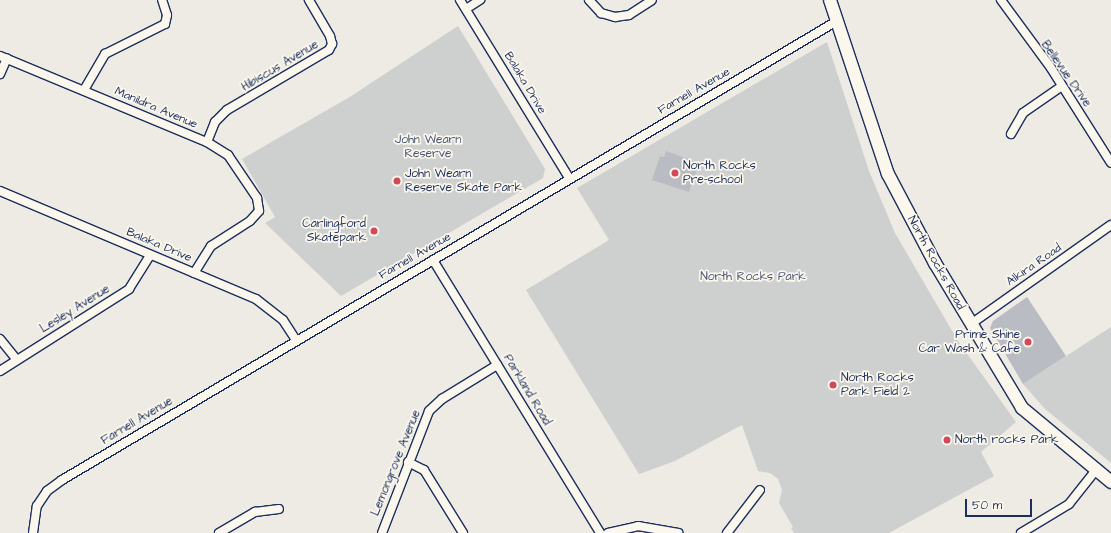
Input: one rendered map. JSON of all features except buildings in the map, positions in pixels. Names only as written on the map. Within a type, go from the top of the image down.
[{"type":"main road","name":"North Rocks Road","points":[[830,0],[888,174],[929,252],[1022,408],[1111,482]]},
{"type":"street","points":[[84,90],[105,54],[165,24],[167,15],[162,0]]},
{"type":"street","name":"Hibiscus Avenue","points":[[207,142],[215,122],[227,110],[329,50],[332,44],[330,36],[310,0]]},
{"type":"street","name":"Balaka Drive","points":[[460,0],[569,178]]},
{"type":"street","points":[[466,8],[480,0]]},
{"type":"street","points":[[589,0],[601,13],[615,17],[629,14],[652,0]]},
{"type":"street","name":"Bellevue Drive","points":[[1001,0],[1062,86],[1111,163]]},
{"type":"street","name":"Farnell Avenue","points":[[33,533],[38,506],[47,491],[296,340],[837,21]]},
{"type":"street","points":[[0,74],[3,57]]},
{"type":"street","name":"Manildra Avenue","points":[[3,57],[207,142],[228,155],[257,198],[258,211],[250,221],[211,246],[194,272]]},
{"type":"street","points":[[1011,134],[1023,113],[1062,86]]},
{"type":"street","name":"Balaka Drive","points":[[0,191],[256,299],[272,309],[296,340]]},
{"type":"street","name":"Alkira Road","points":[[971,324],[1111,225]]},
{"type":"street","name":"Lesley Avenue","points":[[0,371],[16,359],[129,289],[150,255]]},
{"type":"street","name":"Parkland Road","points":[[433,260],[600,533]]},
{"type":"street","points":[[0,339],[16,359]]},
{"type":"street","name":"Lemongrove Avenue","points":[[382,533],[408,462],[429,411],[442,399],[497,365]]},
{"type":"street","points":[[408,462],[424,470],[463,533]]},
{"type":"street","points":[[1021,533],[1069,504],[1096,470]]},
{"type":"street","points":[[727,533],[760,490]]},
{"type":"street","points":[[219,533],[255,512],[279,509]]},
{"type":"street","points":[[608,533],[638,526],[678,533]]},
{"type":"green space","name":"John Wearn Reserve","points":[[458,26],[545,169],[543,178],[341,296],[265,223],[275,217],[242,159],[348,98]]},
{"type":"green space","name":"North Rocks Park","points":[[827,42],[869,171],[895,233],[958,341],[1016,422],[981,452],[994,476],[889,533],[794,533],[791,528],[793,527],[779,503],[782,490],[778,479],[770,473],[758,471],[742,425],[675,461],[639,474],[526,290],[609,240],[577,188]]},
{"type":"green space","points":[[1111,327],[1111,463],[1045,409],[1023,384]]},
{"type":"place","name":"North Rocks Pre-school","points":[[675,173]]},
{"type":"place","name":"John Wearn Reserve Skate Park","points":[[397,181]]},
{"type":"place","name":"Carlingford Skatepark","points":[[374,231]]},
{"type":"place","name":"Prime Shine Car Wash & Cafe","points":[[1028,342]]},
{"type":"place","name":"North Rocks Park Field 2","points":[[833,385]]},
{"type":"place","name":"North rocks Park","points":[[947,440]]}]
